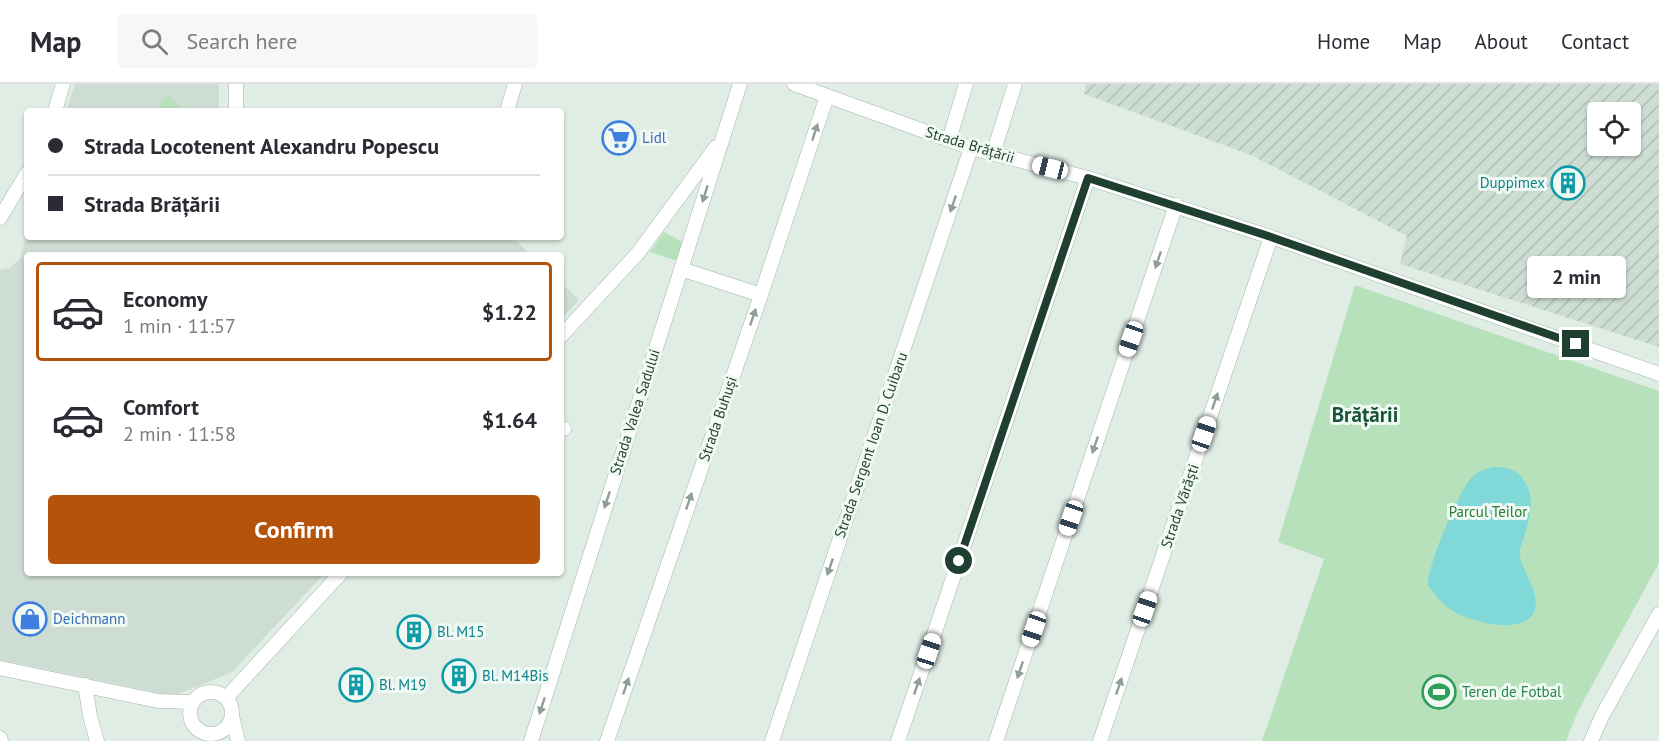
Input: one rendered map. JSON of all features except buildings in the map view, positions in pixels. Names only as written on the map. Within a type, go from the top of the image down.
[{"type":"street","points":[[56,108],[63,84]]},
{"type":"street","points":[[236,84],[236,108]]},
{"type":"street","points":[[508,108],[514,90],[524,84]]},
{"type":"street","name":"Strada Valea Sadului","points":[[531,741],[741,84]]},
{"type":"street","name":"Strada Brățării","points":[[794,84],[971,148],[1088,178],[1176,205],[1659,374]]},
{"type":"street","points":[[949,140],[966,84]]},
{"type":"street","points":[[993,154],[1015,84]]},
{"type":"street","name":"Strada Buhuși","points":[[607,741],[827,96]]},
{"type":"street","points":[[564,333],[638,253],[722,138]]},
{"type":"street","name":"Strada Sergent Ioan D. Cuibaru","points":[[772,741],[971,148]]},
{"type":"street","points":[[0,218],[24,178]]},
{"type":"street","points":[[898,741],[1088,178]]},
{"type":"street","points":[[996,741],[1176,205]]},
{"type":"street","name":"Strada Vărăști","points":[[1100,741],[1271,237]]},
{"type":"street","points":[[681,269],[760,295]]},
{"type":"street","points":[[226,698],[338,576]]},
{"type":"street","points":[[1591,741],[1602,716],[1659,614]]},
{"type":"street","points":[[0,668],[158,701],[193,702]]},
{"type":"street","points":[[85,686],[97,741]]},
{"type":"street","points":[[191,719],[193,702],[200,695],[210,692],[219,693],[226,698],[232,709],[238,741]]},
{"type":"street","points":[[158,701],[191,719],[205,736],[207,733],[226,728],[232,716]]},
{"type":"shaded area","points":[[75,84],[219,84],[219,108],[67,108]]},
{"type":"shaded area","points":[[1086,84],[1659,84],[1659,347],[1400,264],[1407,236],[1251,155],[1084,94]]},
{"type":"shaded area","points":[[25,240],[515,240],[528,252],[24,252],[24,576],[322,576],[232,672],[174,696],[0,660],[0,270],[10,268],[20,258]]},
{"type":"shaded area","points":[[564,286],[579,300],[564,316]]},
{"type":"green space","points":[[169,96],[178,102],[179,108],[160,108],[161,100]]},
{"type":"green space","points":[[664,232],[683,242],[678,261],[650,252]]},
{"type":"green space","name":"Parcul Teilor","points":[[1355,285],[1659,391],[1659,563],[1578,711],[1566,741],[1262,741],[1324,559],[1278,542]]},
{"type":"water","points":[[1495,467],[1503,467],[1517,473],[1527,486],[1531,500],[1530,515],[1520,553],[1534,590],[1536,605],[1528,620],[1518,624],[1481,622],[1458,614],[1443,604],[1428,585],[1438,546],[1460,496],[1473,476]]},
{"type":"place","name":"Lidl","points":[[619,138]]},
{"type":"place","name":"Duppimex","points":[[1568,183]]},
{"type":"place","name":"Deichmann","points":[[30,619]]},
{"type":"place","name":"Bl. M15","points":[[414,632]]},
{"type":"place","name":"Bl. M14Bis","points":[[459,676]]},
{"type":"place","name":"Bl. M19","points":[[356,685]]},
{"type":"place","name":"Teren de Fotbal","points":[[1439,692]]},
{"type":"district","name":"Brățării","points":[[1365,415]]},
{"type":"route","points":[[959,561],[1088,178],[1271,237],[1576,344]]}]
